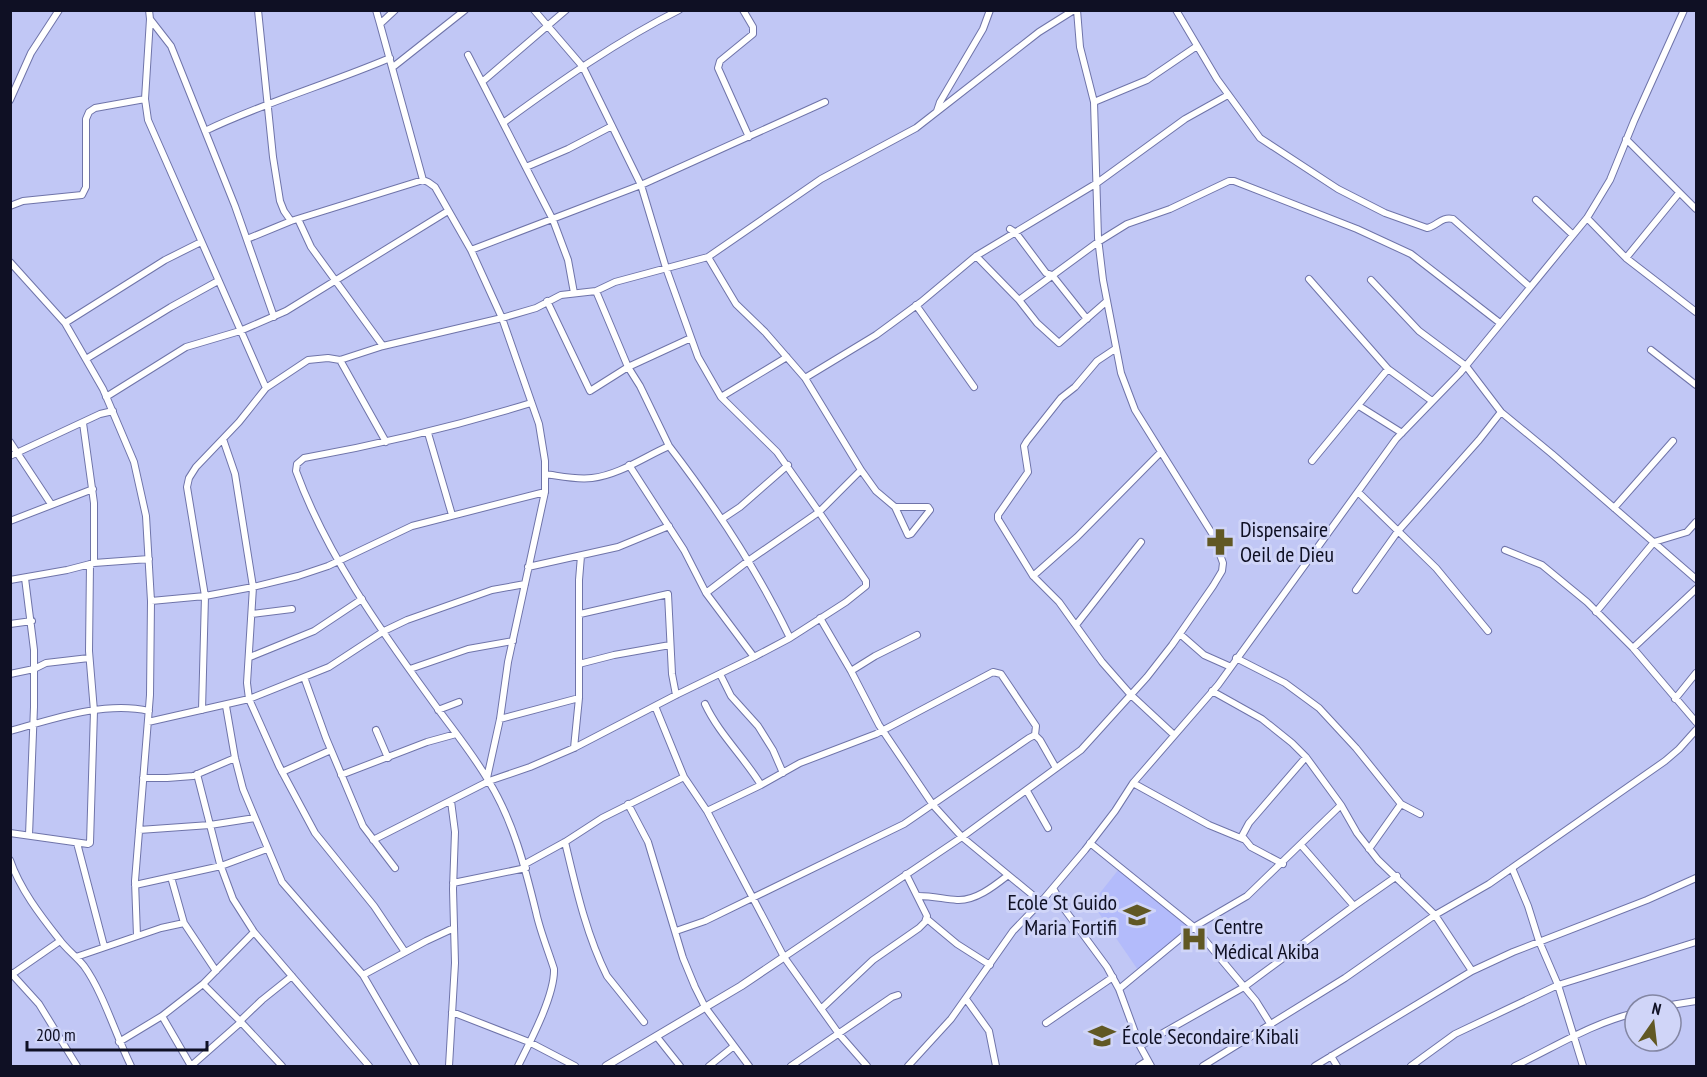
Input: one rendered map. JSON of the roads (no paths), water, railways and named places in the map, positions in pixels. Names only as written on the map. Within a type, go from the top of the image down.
[{"type":"street","points":[[10,100],[31,53],[59,10]]},
{"type":"street","points":[[148,10],[150,19],[145,99],[148,120],[266,388]]},
{"type":"street","points":[[258,10],[266,103],[280,201],[291,221]]},
{"type":"street","points":[[376,10],[423,180]]},
{"type":"street","points":[[380,24],[395,10]]},
{"type":"street","points":[[393,67],[465,10]]},
{"type":"street","points":[[374,840],[451,801],[488,779],[530,767],[574,748],[754,657],[790,638],[866,586],[866,581],[788,465],[721,397],[698,357],[666,268],[641,184],[583,68],[534,10]]},
{"type":"street","points":[[482,82],[566,10]]},
{"type":"street","points":[[503,123],[645,27],[679,10]]},
{"type":"street","points":[[743,10],[753,27],[753,34],[720,61],[718,68],[749,137]]},
{"type":"street","points":[[936,111],[983,29],[990,10]]},
{"type":"street","points":[[202,710],[205,596],[188,487],[189,478],[196,467],[223,440],[266,388],[308,360],[328,358],[340,360],[383,346],[502,318],[536,308],[561,295],[596,291],[615,282],[708,257],[821,179],[916,128],[1039,32],[1076,10],[1079,44],[1094,102],[1098,242],[1115,349],[1135,410],[1213,535],[1223,563],[1222,571],[1180,634],[1131,695],[1081,750],[962,837],[741,986],[606,1066]]},
{"type":"street","points":[[1176,10],[1228,95],[1260,138],[1338,189],[1385,213],[1427,228],[1433,227],[1444,219],[1453,219],[1530,287]]},
{"type":"street","points":[[908,1066],[941,1032],[1013,932],[1053,888],[1090,843],[1132,783],[1231,667],[1401,433],[1466,366],[1587,218],[1610,180],[1684,10]]},
{"type":"street","points":[[150,19],[171,46],[247,239],[274,317]]},
{"type":"street","points":[[1094,102],[1147,80],[1197,46]]},
{"type":"street","points":[[468,55],[553,220],[568,260],[574,294]]},
{"type":"street","points":[[205,131],[266,103],[330,82],[390,58]]},
{"type":"street","points":[[805,378],[876,335],[976,256],[1013,231],[1097,183],[1185,120],[1228,95]]},
{"type":"street","points":[[10,206],[23,201],[82,195],[86,187],[86,119],[89,112],[95,108],[145,99]]},
{"type":"street","points":[[471,250],[641,184],[825,102]]},
{"type":"street","points":[[526,167],[568,149],[612,126]]},
{"type":"street","points":[[1626,139],[1696,208]]},
{"type":"street","points":[[247,239],[291,221],[423,180],[435,187],[471,250],[502,318],[539,424],[545,474],[544,492],[513,641],[488,779]]},
{"type":"street","points":[[1019,300],[1098,242],[1127,224],[1170,209],[1229,181],[1234,181],[1357,229],[1411,254],[1500,323]]},
{"type":"street","points":[[1626,258],[1679,193]]},
{"type":"street","points":[[1536,200],[1573,235]]},
{"type":"street","points":[[106,397],[186,347],[240,331],[274,317],[448,212]]},
{"type":"street","points":[[1587,218],[1626,258],[1696,312]]},
{"type":"street","points":[[298,219],[311,247],[383,346]]},
{"type":"street","points":[[1013,231],[1046,273],[1052,275],[1088,319]]},
{"type":"street","points":[[65,323],[165,260],[201,242]]},
{"type":"street","points":[[976,256],[1059,344],[1107,301]]},
{"type":"street","points":[[708,257],[736,304],[765,332],[805,378],[861,470],[876,491],[895,507],[908,535],[930,510],[928,507],[895,507]]},
{"type":"street","points":[[10,262],[65,323],[86,359],[113,411],[134,462],[141,489],[146,516],[151,601],[149,711],[135,885],[137,936]]},
{"type":"street","points":[[1309,279],[1388,369],[1432,401]]},
{"type":"street","points":[[1371,280],[1419,331],[1466,366],[1501,412],[1696,579]]},
{"type":"street","points":[[86,359],[218,281]]},
{"type":"street","points":[[596,291],[628,367],[640,386],[669,446],[722,519],[769,595],[790,638]]},
{"type":"street","points":[[548,301],[588,390],[592,391],[628,367],[692,338]]},
{"type":"street","points":[[916,305],[974,387]]},
{"type":"street","points":[[1115,349],[1097,361],[1075,387],[1061,398],[1027,441],[1024,446],[1028,472],[998,515],[998,519],[1033,576],[1059,602],[1102,662],[1131,695],[1173,734]]},
{"type":"street","points":[[1651,350],[1696,385]]},
{"type":"street","points":[[721,397],[788,357]]},
{"type":"street","points":[[340,360],[386,442]]},
{"type":"street","points":[[1312,461],[1388,369]]},
{"type":"street","points":[[518,1066],[544,1009],[554,976],[525,866],[505,813],[488,779],[362,599],[339,560],[296,471],[297,464],[304,458],[428,433],[531,403]]},
{"type":"street","points":[[1359,406],[1401,433]]},
{"type":"street","points":[[14,454],[113,411]]},
{"type":"street","points":[[1356,590],[1398,531],[1501,412]]},
{"type":"street","points":[[10,833],[90,843],[94,711],[89,658],[93,489],[82,423]]},
{"type":"street","points":[[428,433],[452,515]]},
{"type":"street","points":[[223,440],[235,474],[254,587],[249,699],[282,772],[315,833],[391,928],[405,952]]},
{"type":"street","points":[[1614,508],[1673,441]]},
{"type":"street","points":[[10,442],[14,454],[51,504]]},
{"type":"street","points":[[545,474],[591,478],[611,474],[669,446]]},
{"type":"street","points":[[1033,576],[1098,516],[1161,452]]},
{"type":"street","points":[[629,465],[684,550],[706,593],[754,657]]},
{"type":"street","points":[[722,519],[740,507],[788,465]]},
{"type":"street","points":[[706,593],[819,512],[861,470]]},
{"type":"street","points":[[10,521],[93,489]]},
{"type":"street","points":[[151,601],[205,596],[254,587],[324,568],[412,525],[544,492]]},
{"type":"street","points":[[1358,492],[1436,568],[1488,630]]},
{"type":"street","points":[[1596,612],[1654,542],[1687,532],[1696,522]]},
{"type":"street","points":[[528,567],[618,547],[669,526]]},
{"type":"street","points":[[1076,625],[1141,542]]},
{"type":"street","points":[[1505,549],[1542,565],[1596,612],[1633,648],[1696,722]]},
{"type":"street","points":[[574,748],[579,698],[579,580],[582,556]]},
{"type":"street","points":[[10,580],[92,564],[149,559]]},
{"type":"street","points":[[25,578],[32,621],[34,669],[29,835]]},
{"type":"street","points":[[148,722],[249,699],[329,668],[384,631],[407,620],[492,590],[525,584]]},
{"type":"street","points":[[1633,648],[1696,589]]},
{"type":"street","points":[[580,614],[668,594],[672,674],[676,695]]},
{"type":"street","points":[[250,657],[314,631],[362,599]]},
{"type":"street","points":[[252,614],[292,609]]},
{"type":"street","points":[[820,618],[883,730],[933,805],[962,837],[1041,902]]},
{"type":"street","points":[[10,624],[32,621]]},
{"type":"street","points":[[1180,634],[1204,655],[1231,667]]},
{"type":"street","points":[[851,671],[917,635]]},
{"type":"street","points":[[410,669],[468,649],[513,641]]},
{"type":"street","points":[[579,664],[670,645]]},
{"type":"street","points":[[10,674],[34,669],[46,663],[89,658]]},
{"type":"street","points":[[1236,658],[1285,683],[1319,708],[1356,748],[1401,804],[1420,814]]},
{"type":"street","points":[[707,811],[800,763],[883,730],[993,672],[1001,674],[1036,726],[1035,735]]},
{"type":"street","points":[[1675,699],[1696,673]]},
{"type":"street","points":[[720,674],[731,696],[758,726],[773,750],[783,773]]},
{"type":"street","points":[[304,676],[331,750],[363,826],[395,868]]},
{"type":"street","points":[[1212,691],[1262,719],[1306,757],[1341,805],[1356,833],[1435,915],[1472,971]]},
{"type":"street","points":[[500,719],[579,698]]},
{"type":"street","points":[[438,710],[459,702]]},
{"type":"street","points":[[705,704],[723,734],[761,785]]},
{"type":"street","points":[[226,705],[243,789],[267,849],[288,890],[363,975],[416,1066]]},
{"type":"street","points":[[655,706],[684,777],[707,811],[784,957],[839,1034],[867,1066]]},
{"type":"street","points":[[10,731],[94,711],[112,709],[149,711]]},
{"type":"street","points":[[376,730],[388,758]]},
{"type":"street","points":[[1203,1066],[1345,978],[1435,915],[1512,868],[1665,761],[1696,730]]},
{"type":"street","points":[[341,775],[427,742],[456,734]]},
{"type":"street","points":[[1035,735],[1056,768]]},
{"type":"street","points":[[676,931],[705,921],[904,824],[1035,735]]},
{"type":"street","points":[[282,772],[331,750]]},
{"type":"street","points":[[1243,839],[1243,831],[1249,823],[1306,757]]},
{"type":"street","points":[[143,777],[167,778],[197,774],[235,758]]},
{"type":"street","points":[[197,774],[232,899],[254,932],[369,1066]]},
{"type":"street","points":[[453,883],[525,866],[602,818],[684,777]]},
{"type":"street","points":[[1132,783],[1209,825],[1243,839],[1251,847],[1283,864]]},
{"type":"street","points":[[1027,791],[1048,828]]},
{"type":"street","points":[[449,1066],[455,963],[453,883],[455,832],[451,801]]},
{"type":"street","points":[[628,804],[648,842],[683,958],[705,1006],[748,1066]]},
{"type":"street","points":[[1369,849],[1401,804]]},
{"type":"street","points":[[1119,989],[1194,927],[1247,896],[1283,864],[1341,805]]},
{"type":"street","points":[[140,830],[210,825],[255,818]]},
{"type":"street","points":[[565,842],[585,921],[603,968],[644,1022]]},
{"type":"street","points":[[77,843],[104,946]]},
{"type":"street","points":[[1090,843],[1194,927],[1244,987],[1271,1025]]},
{"type":"street","points":[[1301,845],[1354,906]]},
{"type":"street","points":[[135,885],[221,866],[267,849]]},
{"type":"street","points":[[10,860],[26,894],[94,983],[131,1066]]},
{"type":"street","points":[[1512,868],[1558,986],[1583,1066]]},
{"type":"street","points":[[906,874],[919,896],[927,919],[957,944],[990,965]]},
{"type":"street","points":[[919,896],[959,901],[979,895],[1007,876]]},
{"type":"street","points":[[1140,1047],[1244,987],[1397,876]]},
{"type":"street","points":[[171,877],[184,923],[216,971]]},
{"type":"street","points":[[1315,1066],[1472,971],[1539,941],[1647,900],[1696,878]]},
{"type":"street","points":[[1053,888],[1065,910],[1096,950],[1119,989],[1140,1047],[1149,1064],[1139,1066]]},
{"type":"street","points":[[821,1009],[873,960],[919,928],[927,919]]},
{"type":"street","points":[[76,957],[104,946],[184,923]]},
{"type":"street","points":[[363,975],[454,928]]},
{"type":"street","points":[[119,1042],[162,1016],[203,984],[254,932]]},
{"type":"street","points":[[60,941],[11,974],[39,1004],[78,1066]]},
{"type":"street","points":[[1411,1066],[1455,1034],[1558,986],[1696,942]]},
{"type":"street","points":[[162,1016],[191,1066],[262,1000],[292,976]]},
{"type":"street","points":[[1046,1023],[1113,977]]},
{"type":"street","points":[[203,984],[282,1066]]},
{"type":"street","points":[[791,1066],[898,995]]},
{"type":"street","points":[[966,999],[989,1031],[996,1066]]},
{"type":"street","points":[[452,1012],[530,1042],[575,1066]]},
{"type":"street","points":[[1515,1066],[1607,1021],[1623,1016]]},
{"type":"street","points":[[657,1037],[680,1066]]},
{"type":"street","points":[[709,1066],[734,1046]]},
{"type":"street","points":[[1331,1056],[1337,1066]]},
{"type":"place","name":"Dispensaire Oeil de Dieu","points":[[1220,542]]},
{"type":"place","name":"Ecole St Guido Maria Fortifi","points":[[1137,915]]},
{"type":"place","name":"Centre Médical Akiba","points":[[1194,939]]},
{"type":"place","name":"École Secondaire Kibali","points":[[1102,1036]]}]
